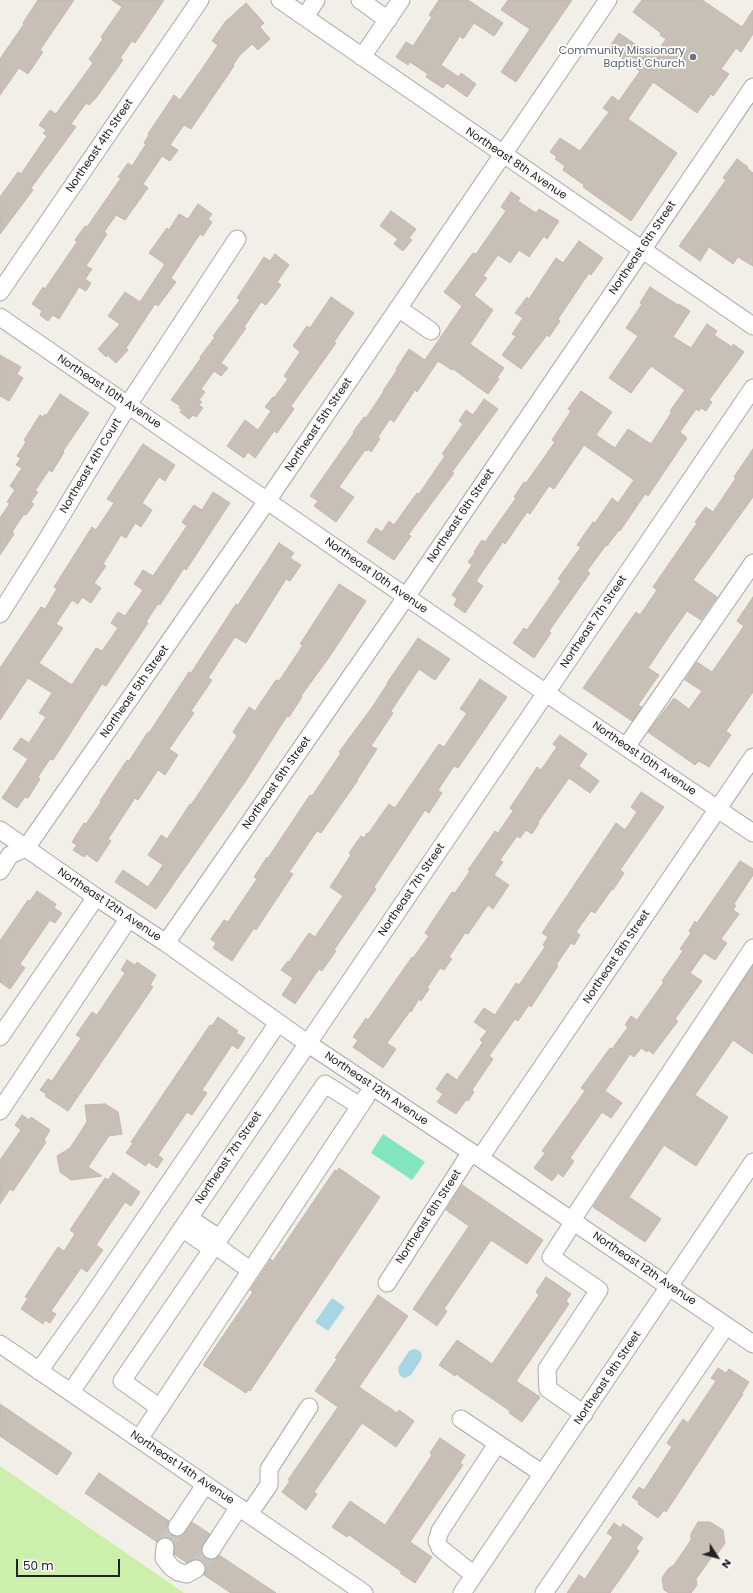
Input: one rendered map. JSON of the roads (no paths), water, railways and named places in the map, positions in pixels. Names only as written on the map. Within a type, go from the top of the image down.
[{"type":"street","name":"Northeast 4th Street","points":[[0,292],[200,0]]},
{"type":"street","name":"Northeast 8th Avenue","points":[[280,0],[753,326]]},
{"type":"street","points":[[305,17],[316,0]]},
{"type":"street","points":[[360,0],[388,20]]},
{"type":"street","points":[[362,57],[401,0]]},
{"type":"street","name":"Northeast 5th Street","points":[[26,848],[267,501],[608,0]]},
{"type":"street","name":"Northeast 6th Street","points":[[166,943],[406,597],[753,87]]},
{"type":"street","name":"Northeast 4th Court","points":[[0,614],[128,405],[237,239]]},
{"type":"street","points":[[398,308],[431,331]]},
{"type":"street","name":"Northeast 10th Avenue","points":[[0,317],[546,693],[753,833]]},
{"type":"street","name":"Northeast 7th Street","points":[[71,1392],[753,388]]},
{"type":"street","points":[[626,747],[753,563]]},
{"type":"street","name":"Northeast 8th Street","points":[[387,1283],[753,757]]},
{"type":"street","name":"Northeast 12th Avenue","points":[[0,830],[96,897],[166,943],[307,1043],[476,1155],[753,1344]]},
{"type":"street","points":[[0,871],[10,855],[26,848]]},
{"type":"street","points":[[0,1037],[96,897]]},
{"type":"street","points":[[0,1111],[128,918]]},
{"type":"street","points":[[584,1414],[548,1389],[547,1369],[599,1290],[551,1258],[573,1221],[753,948]]},
{"type":"street","points":[[39,1371],[88,1302],[278,1023]]},
{"type":"street","points":[[160,1408],[122,1381],[325,1084],[360,1106]]},
{"type":"street","points":[[139,1439],[372,1086]]},
{"type":"street","name":"Northeast 9th Street","points":[[462,1593],[753,1162]]},
{"type":"street","points":[[186,1223],[250,1270]]},
{"type":"street","points":[[544,1593],[726,1326]]},
{"type":"street","name":"Northeast 14th Avenue","points":[[0,1344],[364,1593]]},
{"type":"street","points":[[211,1550],[244,1511],[269,1485],[269,1469],[309,1407]]},
{"type":"street","points":[[461,1419],[543,1474]]},
{"type":"street","points":[[474,1575],[440,1548],[437,1541],[440,1531],[498,1444]]},
{"type":"street","points":[[177,1527],[205,1485]]},
{"type":"street","points":[[165,1547],[163,1551],[164,1558],[171,1567],[178,1572],[187,1574],[196,1569]]},
{"type":"water","points":[[332,1298],[345,1307],[328,1331],[315,1322]]},
{"type":"water","points":[[414,1349],[421,1352],[422,1358],[411,1375],[405,1378],[402,1377],[399,1374],[398,1368],[409,1351]]},
{"type":"tunnel","points":[[165,1547],[177,1527]]},
{"type":"tunnel","points":[[196,1569],[211,1550]]},
{"type":"place","name":"Community Missionary Baptist Church","points":[[693,57]]}]
